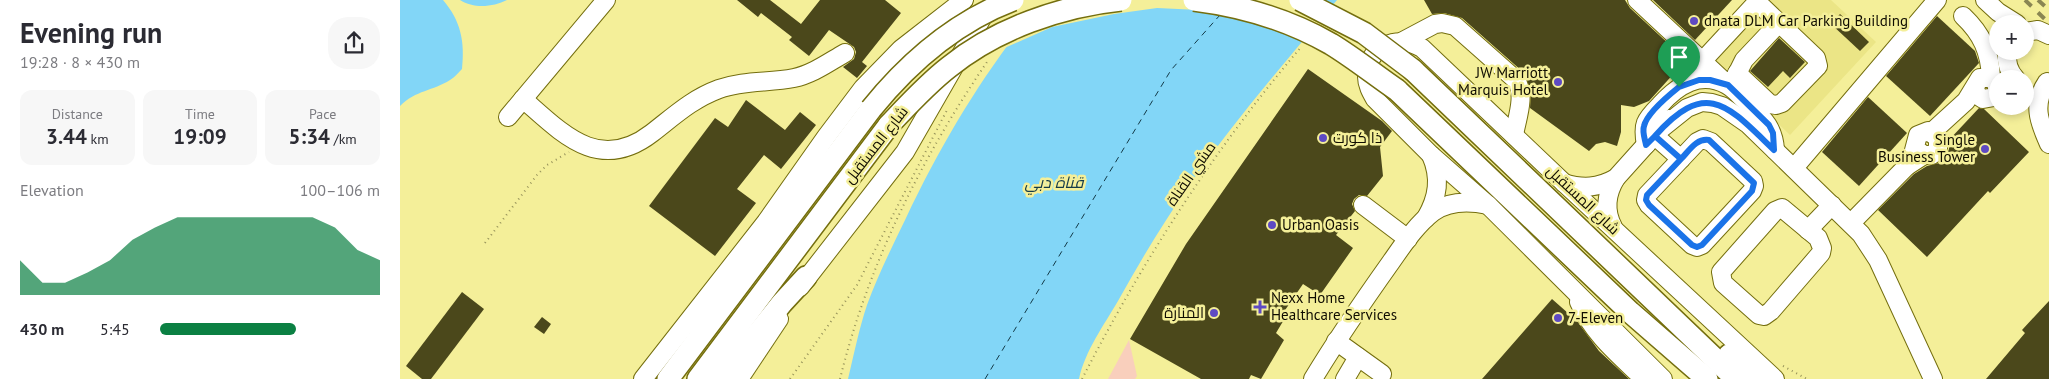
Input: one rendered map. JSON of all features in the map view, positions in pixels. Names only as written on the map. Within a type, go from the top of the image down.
[{"type":"main road","name":"شارع المستقبل","points":[[668,379],[871,109],[899,76],[938,41],[984,13],[1012,0]]},
{"type":"main road","name":"شارع المستقبل","points":[[698,379],[889,125],[928,85],[950,66],[992,39],[1015,28],[1062,11],[1121,0]]},
{"type":"main road","points":[[1194,0],[1237,7],[1293,26],[1331,44],[1397,90],[1630,312],[1707,379]]},
{"type":"main road","name":"شارع المستقبل","points":[[1300,0],[1364,33],[1413,70],[1736,379]]},
{"type":"main road","points":[[721,379],[782,303],[806,277]]},
{"type":"main road","points":[[1648,295],[1766,376]]},
{"type":"main road","points":[[1630,312],[1693,379]]},
{"type":"street","points":[[508,117],[606,0]]},
{"type":"street","points":[[643,379],[766,222],[826,137],[873,78],[906,44],[964,0]]},
{"type":"street","points":[[739,379],[806,277],[896,164],[913,138],[992,0]]},
{"type":"street","points":[[1637,0],[1702,62],[1733,79],[1770,104],[1776,105],[1782,102],[1816,68],[1819,63],[1818,59],[1758,1],[1702,62],[1679,87],[1646,120],[1644,128],[1681,159]]},
{"type":"street","points":[[1794,168],[1937,0]]},
{"type":"street","points":[[1851,223],[1920,151],[1918,135],[1924,131],[1935,135],[1963,105],[1979,93],[1980,78],[1991,78],[1991,66],[1979,34],[1960,20],[1980,0]]},
{"type":"street","points":[[1733,79],[1744,60],[1779,23]]},
{"type":"street","points":[[1514,135],[1520,86],[1516,80],[1456,26],[1435,24],[1403,41],[1388,44],[1375,54],[1369,64],[1367,76],[1369,88],[1375,99],[1431,155],[1488,205],[1663,379]]},
{"type":"street","name":"شارع المستقبل","points":[[1403,41],[1413,43],[1422,48],[1766,376]]},
{"type":"street","points":[[523,99],[572,140],[585,146],[613,149],[626,147],[651,134],[688,104],[704,96],[736,84],[796,78],[818,69],[845,53]]},
{"type":"street","points":[[873,78],[888,72],[904,73],[917,81],[926,95],[927,111]]},
{"type":"street","points":[[1679,87],[1699,80],[1733,79]]},
{"type":"street","points":[[1733,79],[1769,125],[1773,133],[1774,150]]},
{"type":"street","points":[[2034,85],[2048,81]]},
{"type":"street","points":[[2048,81],[2042,89],[2037,105],[2043,131],[2049,144]]},
{"type":"street","points":[[1614,230],[1607,204],[1611,186],[1616,178],[1655,136],[1687,108],[1702,102],[1722,106],[1748,124],[1851,223],[1878,260],[1933,378]]},
{"type":"street","points":[[1702,139],[1709,140],[1754,183],[1752,191],[1700,246],[1692,245],[1646,200],[1647,195],[1681,159],[1697,142],[1702,139]]},
{"type":"street","points":[[1313,379],[1336,341],[1408,239],[1426,218],[1435,202],[1438,183],[1431,155]]},
{"type":"street","points":[[1563,182],[1579,187],[1595,187],[1616,178]]},
{"type":"street","points":[[1426,218],[1434,212],[1455,203],[1488,205]]},
{"type":"street","points":[[1363,205],[1408,239]]},
{"type":"street","points":[[1808,230],[1832,205]]},
{"type":"street","points":[[1785,209],[1808,230],[1821,243],[1821,253],[1768,314],[1759,315],[1755,313],[1721,280],[1723,269],[1777,210],[1785,209]]},
{"type":"street","points":[[1576,292],[1583,312],[1594,330],[1644,379]]},
{"type":"street","points":[[1336,341],[1382,374]]},
{"type":"street","points":[[1345,379],[1358,357]]},
{"type":"street","points":[[1766,376],[1789,379]]},
{"type":"path","name":"مشي القناة","points":[[1082,379],[1129,291],[1188,197],[1253,107],[1305,43]]},
{"type":"path","points":[[840,379],[863,299],[893,226],[934,147],[989,58]]},
{"type":"path","points":[[790,379],[857,285],[948,108]]},
{"type":"path","points":[[485,243],[537,175],[559,157],[585,146]]},
{"type":"shaded area","points":[[1760,0],[1831,0],[1876,42],[1790,135],[1709,58]]},
{"type":"shaded area","points":[[1129,340],[1137,376],[1135,379],[1108,379]]},
{"type":"water","points":[[400,0],[443,0],[458,24],[463,50],[462,69],[455,76],[444,84],[412,97],[400,106]]},
{"type":"water","points":[[460,0],[507,0],[496,4],[477,6]]},
{"type":"water","name":"قناة دبي","points":[[1043,0],[1337,0],[1243,113],[1190,184],[1152,242],[1096,338],[1086,358],[1079,379],[848,379],[867,305],[885,261],[920,188],[967,105],[1003,52]]},
{"type":"pier","points":[[1040,0],[1322,0],[1336,6],[1305,42],[1280,30],[1241,17],[1199,10],[1157,8],[1114,14],[1052,27],[1000,50]]},
{"type":"building","points":[[737,0],[770,0],[801,24],[820,0],[885,0],[901,13],[862,62],[867,66],[857,78],[843,67],[854,59],[856,52],[854,47],[829,30],[809,56],[789,40],[792,37],[761,13],[758,17]]},
{"type":"building","name":"JW Marriott Marquis Hotel","points":[[1424,0],[1625,0],[1630,8],[1686,60],[1649,101],[1634,107],[1621,105],[1621,132],[1617,146],[1605,142],[1596,144],[1589,151],[1530,108],[1531,90],[1523,72],[1462,18],[1444,13],[1432,14]]},
{"type":"building","name":"dnata DLM Car Parking Building","points":[[1653,0],[1732,0],[1695,40]]},
{"type":"building","points":[[1840,14],[1869,42],[1860,51],[1831,24]]},
{"type":"building","points":[[1937,16],[1975,51],[1979,63],[1930,116],[1886,76]]},
{"type":"building","points":[[1779,38],[1805,62],[1790,78],[1783,71],[1768,87],[1750,71]]},
{"type":"building","points":[[1308,69],[1382,121],[1392,131],[1380,147],[1383,176],[1367,196],[1359,195],[1354,199],[1352,204],[1355,211],[1336,235],[1353,248],[1320,295],[1303,284],[1281,316],[1285,318],[1276,333],[1284,340],[1261,379],[1251,375],[1249,379],[1201,379],[1130,339],[1186,244]]},
{"type":"building","points":[[1868,97],[1907,133],[1859,186],[1822,152]]},
{"type":"building","points":[[746,100],[785,130],[800,112],[816,125],[781,169],[764,155],[737,189],[756,203],[715,256],[649,206],[715,118],[728,127]]},
{"type":"building","points":[[1979,108],[1984,109],[2029,152],[1990,193],[1988,191],[1927,257],[1878,210],[1914,174],[1927,166],[1939,163],[1946,157],[1949,149],[1949,140]]},
{"type":"building","points":[[462,292],[484,309],[431,379],[422,379],[406,366]]},
{"type":"building","points":[[1552,299],[1577,321],[1599,351],[1629,379],[1482,379]]},
{"type":"building","points":[[2049,301],[2049,379],[1986,379],[2025,333],[2022,330]]},
{"type":"building","points":[[542,317],[551,324],[544,334],[534,327]]},
{"type":"ferry route","points":[[985,379],[1171,70],[1220,15]]},
{"type":"railway","points":[[2025,0],[2049,23]]},
{"type":"railway","points":[[2038,0],[2049,10]]},
{"type":"place","name":"dnata DLM Car Parking Building","points":[[1694,21]]},
{"type":"place","name":"JW Marriott Marquis Hotel","points":[[1558,82]]},
{"type":"place","name":"ذا كورت","points":[[1323,138]]},
{"type":"place","name":"Single Business Tower","points":[[1985,149]]},
{"type":"place","name":"Urban Oasis","points":[[1272,225]]},
{"type":"place","name":"Nexx Home Healthcare Services","points":[[1260,307]]},
{"type":"place","name":"المنارة","points":[[1214,313]]},
{"type":"place","name":"7-Eleven","points":[[1558,318]]},
{"type":"route","points":[[1679,87],[1649,116],[1644,124],[1646,145],[1655,136],[1681,159],[1647,195],[1646,202],[1692,245],[1697,247],[1702,245],[1752,191],[1754,183],[1709,140],[1702,139],[1697,142],[1681,159],[1655,136],[1687,108],[1702,102],[1717,104],[1736,115],[1748,124],[1774,150],[1773,133],[1764,118],[1728,85],[1710,80],[1699,80],[1688,82],[1679,87]]}]
